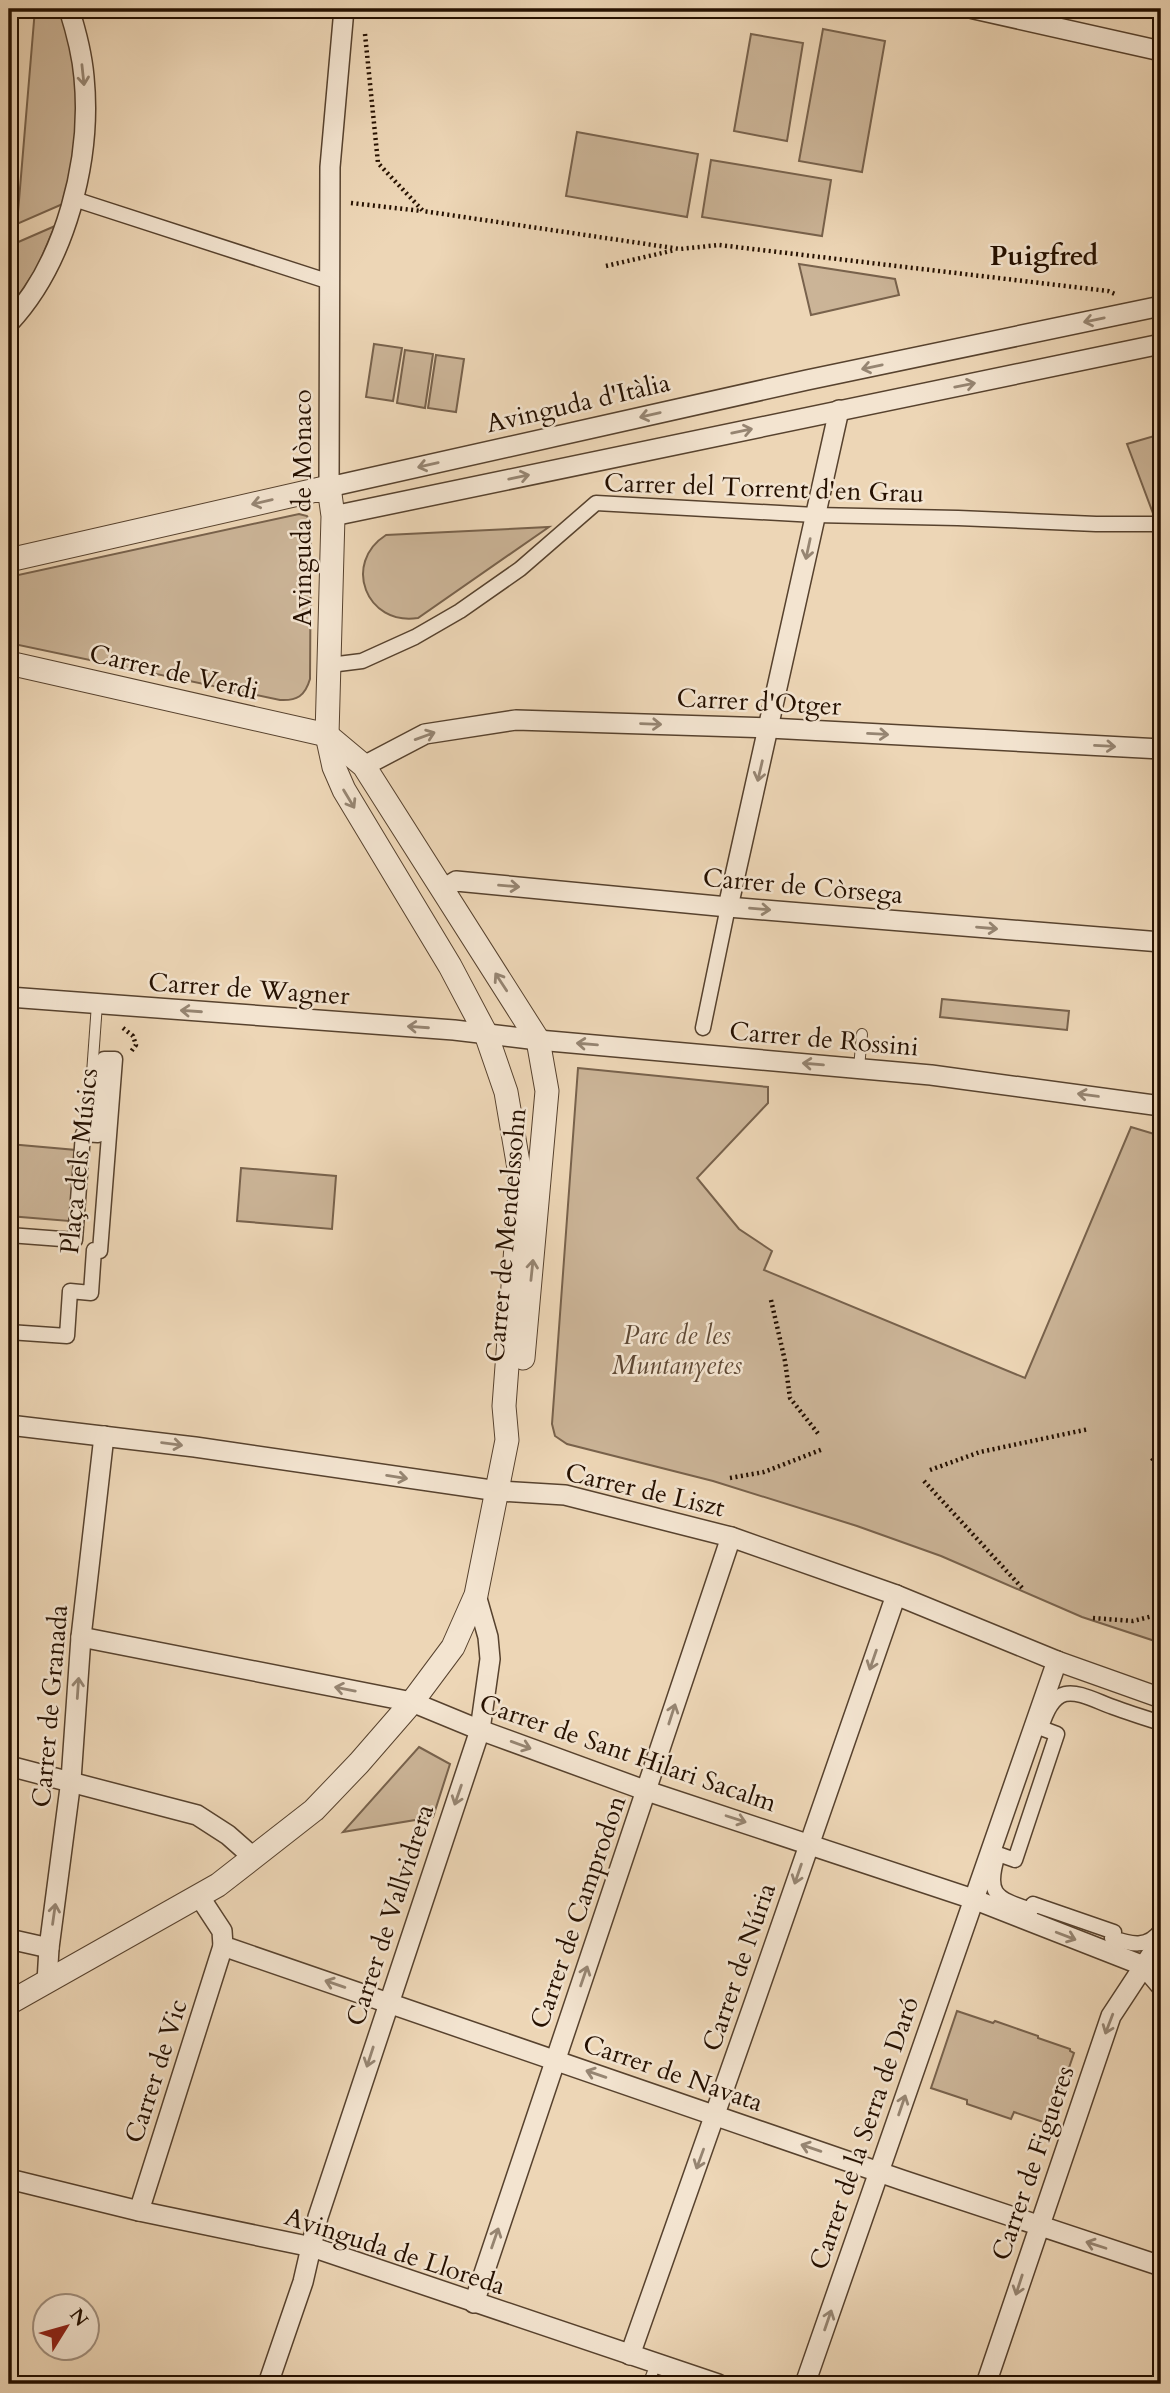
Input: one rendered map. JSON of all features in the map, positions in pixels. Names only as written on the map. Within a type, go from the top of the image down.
[{"type":"street","points":[[9,323],[37,284],[70,215],[74,199],[85,117],[84,77],[69,9]]},
{"type":"street","name":"Avinguda de Mònaco","points":[[344,9],[330,167],[329,487],[333,516],[327,735],[334,767],[344,790],[450,966],[486,1034]]},
{"type":"street","points":[[974,9],[1161,51]]},
{"type":"street","points":[[74,199],[330,282]]},
{"type":"street","name":"Avinguda d'Itàlia","points":[[9,559],[796,383],[1155,307]]},
{"type":"street","points":[[333,516],[1161,344]]},
{"type":"street","points":[[702,1028],[839,410]]},
{"type":"street","name":"Carrer del Torrent d'en Grau","points":[[330,665],[362,660],[415,637],[460,611],[520,569],[596,503],[815,515],[1161,524]]},
{"type":"street","name":"Carrer de Verdi","points":[[9,663],[327,735]]},
{"type":"street","name":"Carrer d'Otger","points":[[364,766],[425,734],[516,720],[769,728],[1161,749]]},
{"type":"street","points":[[327,735],[364,766],[538,1040]]},
{"type":"street","name":"Avinguda de Mònaco","points":[[370,831],[391,841],[419,882],[429,889],[443,889]]},
{"type":"street","name":"Carrer de Còrsega","points":[[443,889],[456,881],[728,907],[1161,942]]},
{"type":"street","name":"Carrer de Wagner","points":[[9,997],[486,1034]]},
{"type":"street","name":"Carrer de Rossini","points":[[486,1034],[931,1074],[1159,1104]]},
{"type":"street","name":"Carrer de Mendelssohn","points":[[486,1034],[506,1092],[521,1180],[504,1406],[508,1433]]},
{"type":"street","name":"Carrer de Mendelssohn","points":[[9,2003],[218,1885],[314,1810],[412,1702],[453,1647],[476,1595],[508,1433],[518,1410],[547,1091],[538,1040]]},
{"type":"street","name":"Plaça dels Músics","points":[[9,1235],[75,1240],[83,1134],[98,1135],[104,1059],[115,1059],[100,1251],[94,1250],[91,1293],[70,1291],[67,1336],[9,1332]]},
{"type":"street","name":"Carrer de Liszt","points":[[9,1425],[195,1447],[498,1491],[565,1495],[731,1537],[895,1595],[1058,1661],[1161,1698]]},
{"type":"street","name":"Carrer de Granada","points":[[47,1982],[71,1780],[81,1637],[104,1436]]},
{"type":"street","name":"Carrer de Camprodon","points":[[474,2303],[731,1537]]},
{"type":"street","name":"Carrer de Vallvidrera","points":[[268,2384],[312,2248],[318,2217],[480,1730],[490,1659],[488,1637],[476,1595]]},
{"type":"street","name":"Carrer de Núria","points":[[630,2355],[716,2116],[895,1595]]},
{"type":"street","name":"Carrer de Sant Hilari Sacalm","points":[[81,1637],[412,1702],[480,1730],[647,1791],[973,1899],[1144,1966]]},
{"type":"street","name":"Carrer de la Serra de Daró","points":[[805,2384],[1058,1661]]},
{"type":"street","points":[[1161,1723],[1085,1695],[1075,1693],[1055,1699],[1046,1710],[1041,1728],[1057,1734],[1015,1860],[998,1854],[992,1873],[992,1883],[998,1896],[1005,1901],[1031,1910],[1033,1904],[1114,1932],[1112,1938],[1128,1944],[1142,1944],[1158,1936],[1161,1930]]},
{"type":"street","points":[[9,1766],[197,1815],[254,1858]]},
{"type":"street","points":[[200,1896],[222,1931],[223,1946]]},
{"type":"street","points":[[9,1939],[49,1948]]},
{"type":"street","name":"Carrer de Figueres","points":[[986,2384],[1111,2016],[1161,1940]]},
{"type":"street","name":"Carrer de Navata","points":[[223,1946],[1039,2227],[1161,2266]]},
{"type":"street","name":"Carrer de Vic","points":[[139,2211],[223,1946]]},
{"type":"street","points":[[1144,1966],[1161,1986]]},
{"type":"street","name":"Avinguda de Lloreda","points":[[9,2179],[139,2211],[312,2248],[718,2384]]},
{"type":"lane","points":[[88,1129],[97,1004]]},
{"type":"lane","points":[[859,1068],[862,1034]]},
{"type":"lane","points":[[648,2384],[656,2364]]},
{"type":"path","points":[[364,24],[378,163],[423,211]]},
{"type":"path","points":[[330,200],[680,249]]},
{"type":"path","points":[[606,266],[680,249],[719,245],[1108,291],[1155,307]]},
{"type":"path","points":[[771,1300],[785,1361],[790,1398],[820,1436]]},
{"type":"path","points":[[930,1470],[980,1452],[1089,1429]]},
{"type":"path","points":[[730,1478],[764,1472],[823,1449]]},
{"type":"path","points":[[1152,1458],[1161,1472]]},
{"type":"path","points":[[924,1481],[1024,1590]]},
{"type":"path","points":[[1093,1618],[1133,1621],[1161,1614]]},
{"type":"green space","points":[[35,9],[61,9],[74,68],[77,128],[65,203],[17,224]]},
{"type":"green space","points":[[823,29],[885,41],[862,172],[799,161]]},
{"type":"green space","points":[[751,34],[803,43],[787,141],[734,131]]},
{"type":"green space","points":[[577,132],[698,154],[687,217],[566,196]]},
{"type":"green space","points":[[711,160],[831,180],[822,236],[702,217]]},
{"type":"green space","points":[[55,226],[37,268],[11,307],[16,243]]},
{"type":"green space","points":[[799,264],[895,279],[899,295],[811,315]]},
{"type":"green space","points":[[374,344],[402,348],[393,401],[366,397]]},
{"type":"green space","points":[[405,350],[433,354],[425,408],[397,403]]},
{"type":"green space","points":[[436,355],[464,359],[456,412],[428,408]]},
{"type":"green space","points":[[1161,434],[1161,515],[1154,516],[1127,444]]},
{"type":"green space","points":[[299,514],[307,516],[311,524],[310,679],[306,690],[296,698],[280,700],[9,643],[9,577]]},
{"type":"green space","points":[[549,527],[418,618],[400,618],[385,612],[373,603],[366,590],[363,576],[365,561],[373,547],[386,535]]},
{"type":"green space","points":[[942,999],[1069,1011],[1067,1030],[940,1017]]},
{"type":"green space","name":"Parc de les Muntanyetes","points":[[578,1068],[768,1087],[768,1103],[697,1178],[739,1229],[772,1251],[764,1270],[1025,1378],[1131,1127],[1161,1136],[1161,1643],[1082,1617],[941,1556],[857,1526],[713,1481],[567,1444],[555,1436],[552,1424]]},
{"type":"green space","points":[[9,1144],[76,1150],[69,1221],[9,1216]]},
{"type":"green space","points":[[241,1168],[336,1176],[332,1229],[237,1221]]},
{"type":"green space","points":[[419,1747],[450,1764],[433,1817],[343,1832]]},
{"type":"green space","points":[[957,2011],[1038,2036],[1074,2053],[1051,2121],[1046,2123],[1014,2112],[1011,2119],[931,2088]]},
{"type":"district","name":"Puigfred","points":[[1044,256]]}]
